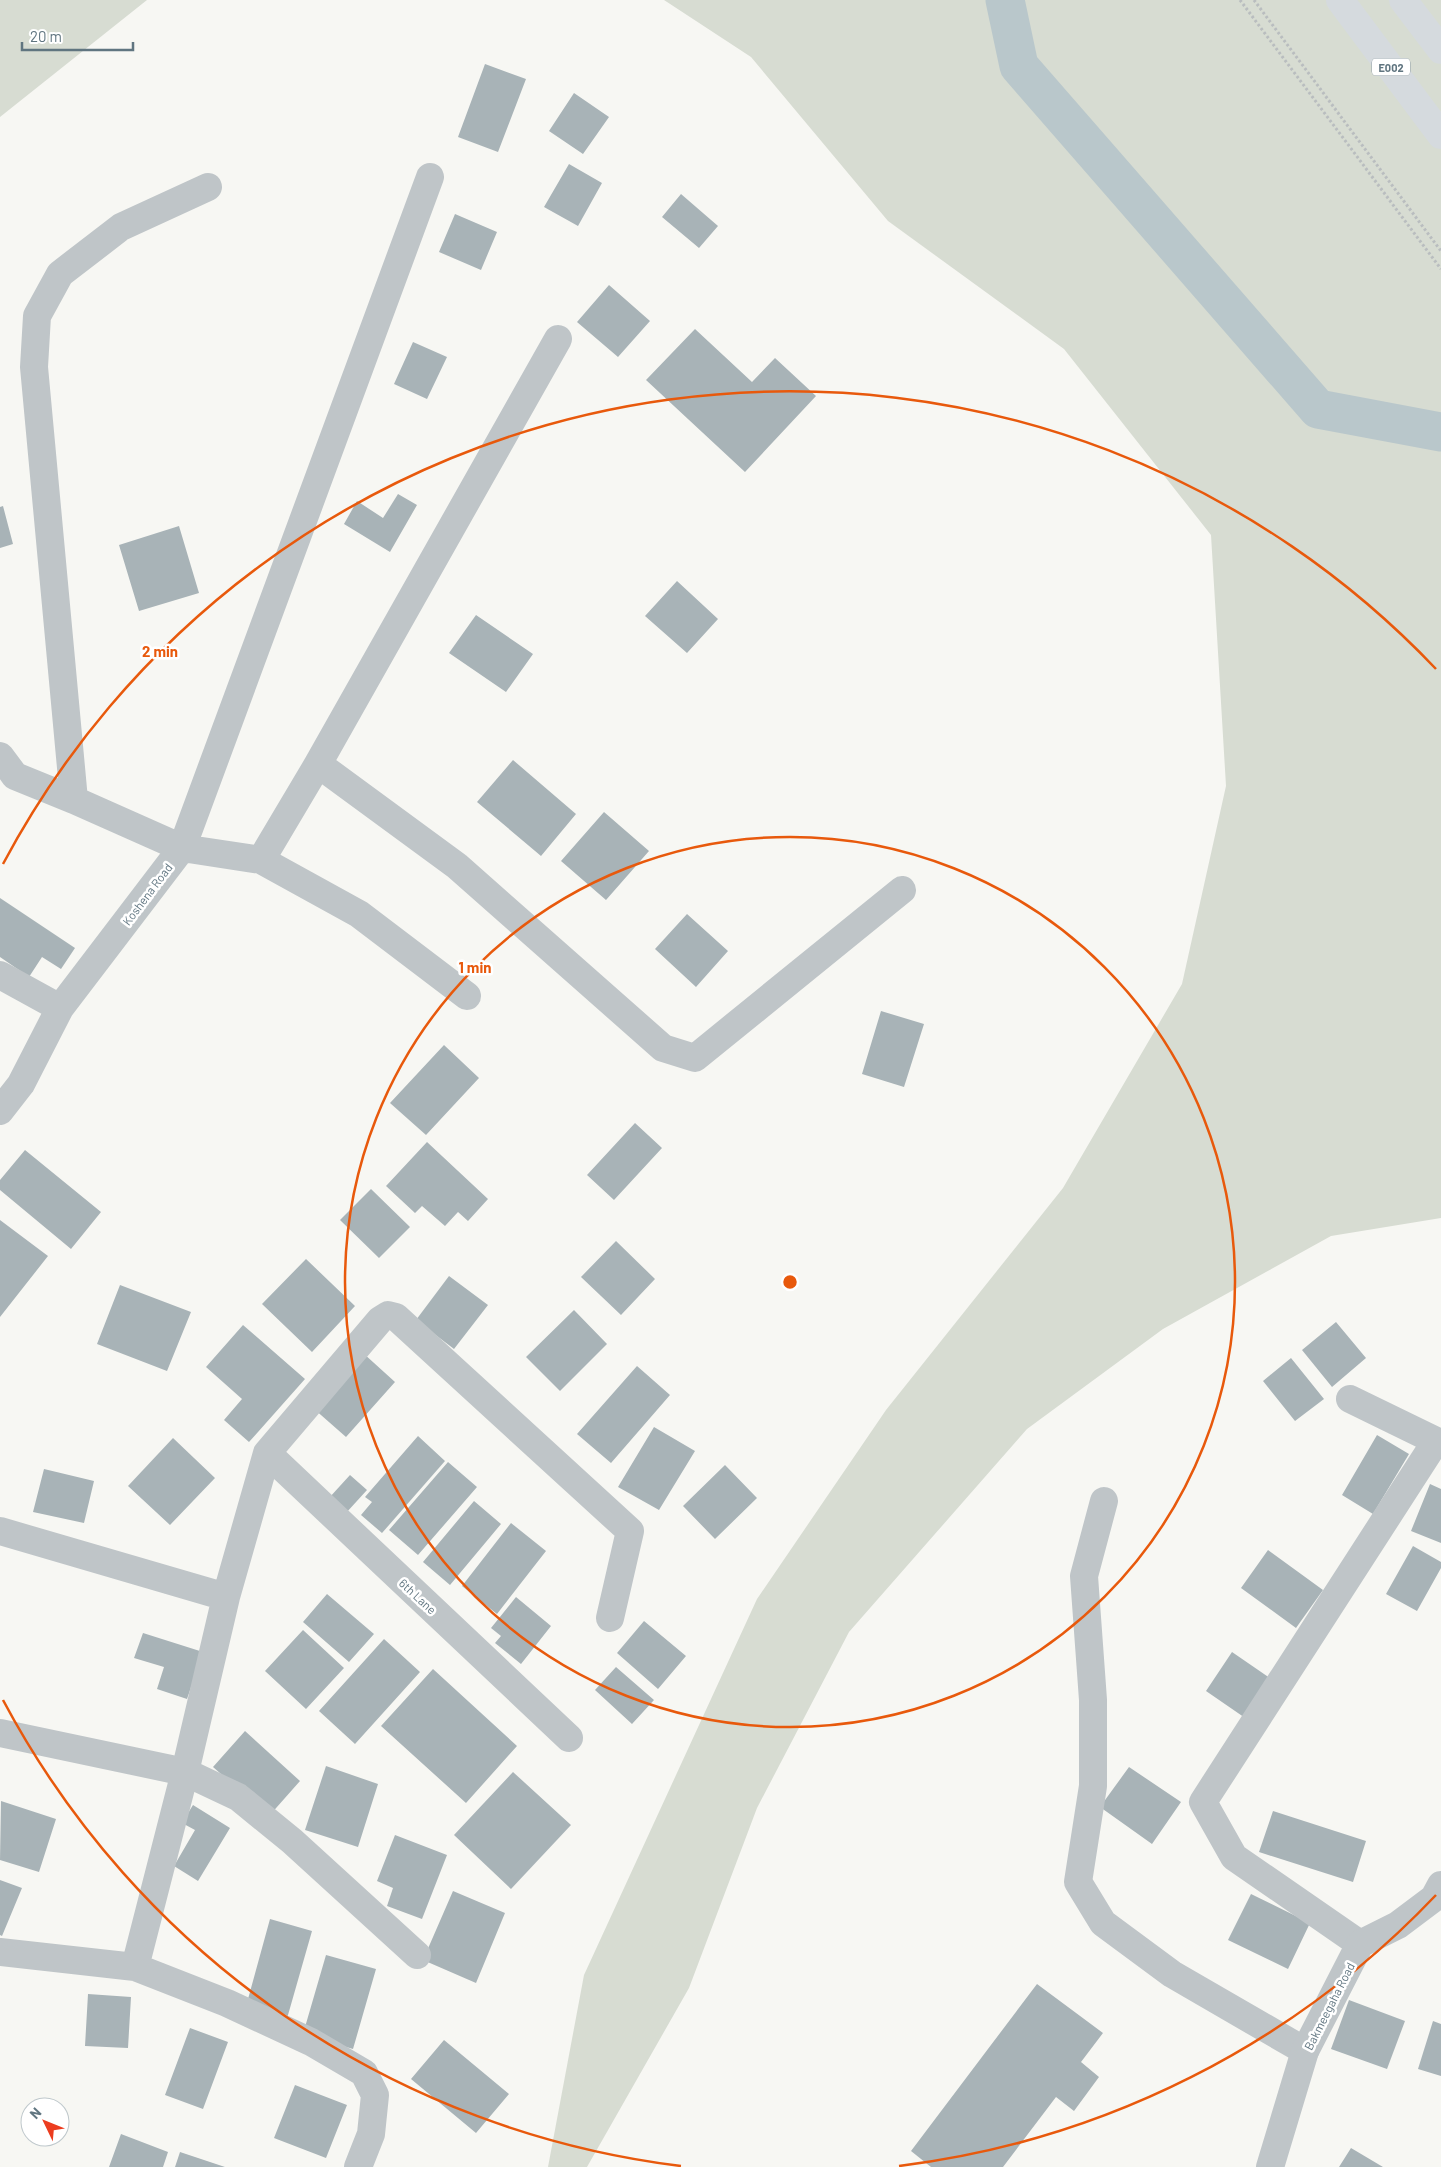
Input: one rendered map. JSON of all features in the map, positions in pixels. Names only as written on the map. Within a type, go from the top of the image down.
[{"type":"highway","name":"E002","points":[[1340,0],[1441,135]]},
{"type":"highway","points":[[1403,0],[1441,50]]},
{"type":"street","points":[[430,177],[182,848],[261,860],[359,914],[467,996]]},
{"type":"street","points":[[74,800],[34,367],[37,316],[60,274],[67,268],[122,227],[208,186]]},
{"type":"street","points":[[261,860],[318,764],[558,340]]},
{"type":"street","name":"Koshena Road","points":[[0,756],[15,776],[182,848],[60,1008],[10,1078],[0,1111]]},
{"type":"street","points":[[318,764],[457,866],[662,1048],[695,1058],[902,890]]},
{"type":"street","points":[[0,975],[60,1008]]},
{"type":"street","points":[[135,1967],[185,1772],[226,1597],[268,1453],[380,1320],[388,1315],[396,1317],[630,1531],[610,1618]]},
{"type":"street","points":[[1350,1399],[1436,1441],[1203,1802],[1234,1857],[1360,1944],[1398,1925],[1434,1898],[1441,1885]]},
{"type":"street","name":"6th Lane","points":[[268,1453],[569,1738]]},
{"type":"street","points":[[1104,1501],[1084,1576],[1093,1700],[1093,1786],[1078,1882],[1103,1923],[1110,1929],[1172,1974],[1305,2051]]},
{"type":"street","points":[[0,1531],[226,1597]]},
{"type":"street","points":[[0,1733],[185,1772],[238,1797],[292,1841],[417,1955]]},
{"type":"street","name":"Bakmeegaha Road","points":[[1270,2167],[1305,2051],[1360,1944]]},
{"type":"street","points":[[0,1952],[135,1967],[227,2003],[311,2042],[364,2073],[375,2095],[371,2134],[358,2167]]},
{"type":"path","points":[[1240,0],[1441,269]]},
{"type":"path","points":[[1254,0],[1441,251]]},
{"type":"shaded area","points":[[0,0],[147,0],[0,117]]},
{"type":"shaded area","points":[[664,0],[1441,0],[1441,1218],[1331,1236],[1163,1329],[1027,1429],[849,1632],[757,1808],[689,1988],[587,2167],[548,2167],[584,1975],[757,1599],[886,1410],[1063,1188],[1182,984],[1226,786],[1211,535],[1064,349],[888,221],[751,57]]},
{"type":"building","points":[[485,64],[526,79],[498,152],[458,137]]},
{"type":"building","points":[[574,93],[609,117],[583,154],[549,131]]},
{"type":"building","points":[[569,164],[602,183],[578,226],[544,207]]},
{"type":"building","points":[[681,194],[718,226],[699,248],[662,217]]},
{"type":"building","points":[[455,214],[497,232],[481,270],[439,252]]},
{"type":"building","points":[[609,285],[650,321],[618,357],[577,322]]},
{"type":"building","points":[[695,329],[752,382],[775,358],[816,396],[745,472],[646,380]]},
{"type":"building","points":[[413,342],[447,357],[427,399],[394,384]]},
{"type":"building","points":[[398,494],[417,505],[390,552],[344,524],[357,501],[383,518]]},
{"type":"building","points":[[3,506],[13,544],[0,548],[0,507]]},
{"type":"building","points":[[179,526],[199,593],[139,611],[119,545]]},
{"type":"building","points":[[677,581],[718,619],[687,653],[645,616]]},
{"type":"building","points":[[476,615],[533,654],[506,692],[449,653]]},
{"type":"building","points":[[513,760],[576,814],[541,856],[477,802]]},
{"type":"building","points":[[604,812],[649,851],[606,900],[561,861]]},
{"type":"building","points":[[0,898],[75,948],[61,969],[42,957],[29,977],[0,957]]},
{"type":"building","points":[[687,914],[728,951],[696,987],[655,949]]},
{"type":"building","points":[[881,1011],[924,1024],[904,1087],[862,1074]]},
{"type":"building","points":[[444,1045],[479,1078],[426,1135],[390,1103]]},
{"type":"building","points":[[635,1123],[662,1148],[614,1200],[587,1175]]},
{"type":"building","points":[[427,1142],[488,1199],[468,1221],[458,1212],[445,1226],[422,1206],[415,1213],[386,1186]]},
{"type":"building","points":[[25,1150],[101,1212],[71,1249],[0,1190],[0,1180]]},
{"type":"building","points":[[371,1189],[410,1227],[379,1258],[340,1220]]},
{"type":"building","points":[[0,1220],[48,1256],[0,1317]]},
{"type":"building","points":[[616,1241],[655,1279],[621,1315],[581,1277]]},
{"type":"building","points":[[306,1259],[355,1306],[312,1352],[262,1304]]},
{"type":"building","points":[[449,1276],[488,1305],[454,1349],[416,1320]]},
{"type":"building","points":[[120,1285],[191,1312],[167,1371],[97,1344]]},
{"type":"building","points":[[574,1310],[607,1344],[560,1391],[526,1357]]},
{"type":"building","points":[[1336,1322],[1366,1358],[1332,1387],[1302,1350]]},
{"type":"building","points":[[243,1325],[305,1379],[249,1442],[224,1420],[242,1399],[206,1367]]},
{"type":"building","points":[[363,1353],[395,1382],[346,1437],[313,1408]]},
{"type":"building","points":[[1291,1358],[1324,1399],[1295,1421],[1263,1381]]},
{"type":"building","points":[[637,1366],[670,1395],[611,1463],[577,1434]]},
{"type":"building","points":[[654,1427],[695,1451],[659,1510],[618,1487]]},
{"type":"building","points":[[1377,1435],[1409,1454],[1373,1514],[1342,1495]]},
{"type":"building","points":[[418,1436],[445,1461],[382,1533],[361,1515],[372,1502],[365,1497]]},
{"type":"building","points":[[173,1438],[215,1478],[170,1525],[128,1486]]},
{"type":"building","points":[[448,1462],[477,1487],[418,1555],[389,1530]]},
{"type":"building","points":[[725,1465],[757,1498],[715,1539],[683,1506]]},
{"type":"building","points":[[44,1469],[94,1481],[84,1523],[33,1512]]},
{"type":"building","points":[[350,1475],[367,1490],[346,1513],[329,1498]]},
{"type":"building","points":[[1430,1484],[1441,1489],[1441,1543],[1411,1531]]},
{"type":"building","points":[[474,1501],[501,1524],[450,1585],[423,1562]]},
{"type":"building","points":[[511,1523],[546,1551],[497,1614],[462,1586]]},
{"type":"building","points":[[1413,1546],[1441,1562],[1441,1568],[1417,1611],[1386,1594]]},
{"type":"building","points":[[1268,1550],[1323,1590],[1296,1628],[1241,1588]]},
{"type":"building","points":[[327,1594],[374,1634],[349,1662],[303,1622]]},
{"type":"building","points":[[516,1597],[551,1626],[521,1664],[495,1643],[501,1636],[491,1628]]},
{"type":"building","points":[[644,1621],[686,1656],[658,1689],[617,1653]]},
{"type":"building","points":[[303,1630],[344,1668],[306,1709],[265,1671]]},
{"type":"building","points":[[143,1633],[203,1652],[187,1699],[157,1689],[164,1667],[134,1658]]},
{"type":"building","points":[[384,1639],[420,1672],[355,1744],[319,1711]]},
{"type":"building","points":[[1232,1652],[1277,1683],[1251,1722],[1206,1691]]},
{"type":"building","points":[[616,1667],[654,1700],[632,1724],[595,1690]]},
{"type":"building","points":[[433,1669],[517,1746],[466,1803],[381,1726]]},
{"type":"building","points":[[245,1731],[300,1781],[269,1816],[213,1767]]},
{"type":"building","points":[[326,1766],[378,1784],[358,1847],[305,1830]]},
{"type":"building","points":[[1129,1767],[1181,1802],[1152,1844],[1100,1807]]},
{"type":"building","points":[[513,1772],[571,1825],[511,1889],[454,1835]]},
{"type":"building","points":[[1,1801],[56,1819],[39,1872],[0,1860]]},
{"type":"building","points":[[193,1805],[230,1828],[198,1881],[174,1866],[195,1830],[182,1823]]},
{"type":"building","points":[[1273,1811],[1366,1841],[1353,1882],[1259,1852]]},
{"type":"building","points":[[395,1835],[447,1855],[422,1919],[387,1906],[393,1888],[377,1881]]},
{"type":"building","points":[[0,1880],[22,1888],[2,1936],[0,1935]]},
{"type":"building","points":[[453,1891],[505,1913],[476,1983],[423,1960]]},
{"type":"building","points":[[1251,1894],[1310,1923],[1288,1969],[1228,1940]]},
{"type":"building","points":[[270,1919],[312,1931],[286,2022],[245,2010]]},
{"type":"building","points":[[326,1955],[376,1969],[353,2049],[303,2034]]},
{"type":"building","points":[[1037,1984],[1103,2033],[1081,2062],[1099,2077],[1074,2111],[1056,2097],[1003,2167],[931,2167],[911,2151]]},
{"type":"building","points":[[88,1994],[131,1997],[128,2048],[85,2046]]},
{"type":"building","points":[[1349,2000],[1405,2021],[1387,2069],[1331,2049]]},
{"type":"building","points":[[1433,2021],[1441,2024],[1441,2076],[1418,2069]]},
{"type":"building","points":[[190,2028],[228,2042],[203,2109],[165,2095]]},
{"type":"building","points":[[444,2040],[509,2094],[476,2133],[411,2079]]},
{"type":"building","points":[[295,2085],[347,2105],[326,2158],[274,2138]]},
{"type":"building","points":[[121,2134],[168,2152],[163,2167],[109,2167]]},
{"type":"building","points":[[1351,2148],[1383,2167],[1339,2167]]},
{"type":"building","points":[[180,2152],[225,2167],[175,2167]]},
{"type":"waterway","points":[[1005,0],[1019,66],[1318,409],[1441,432]]}]
